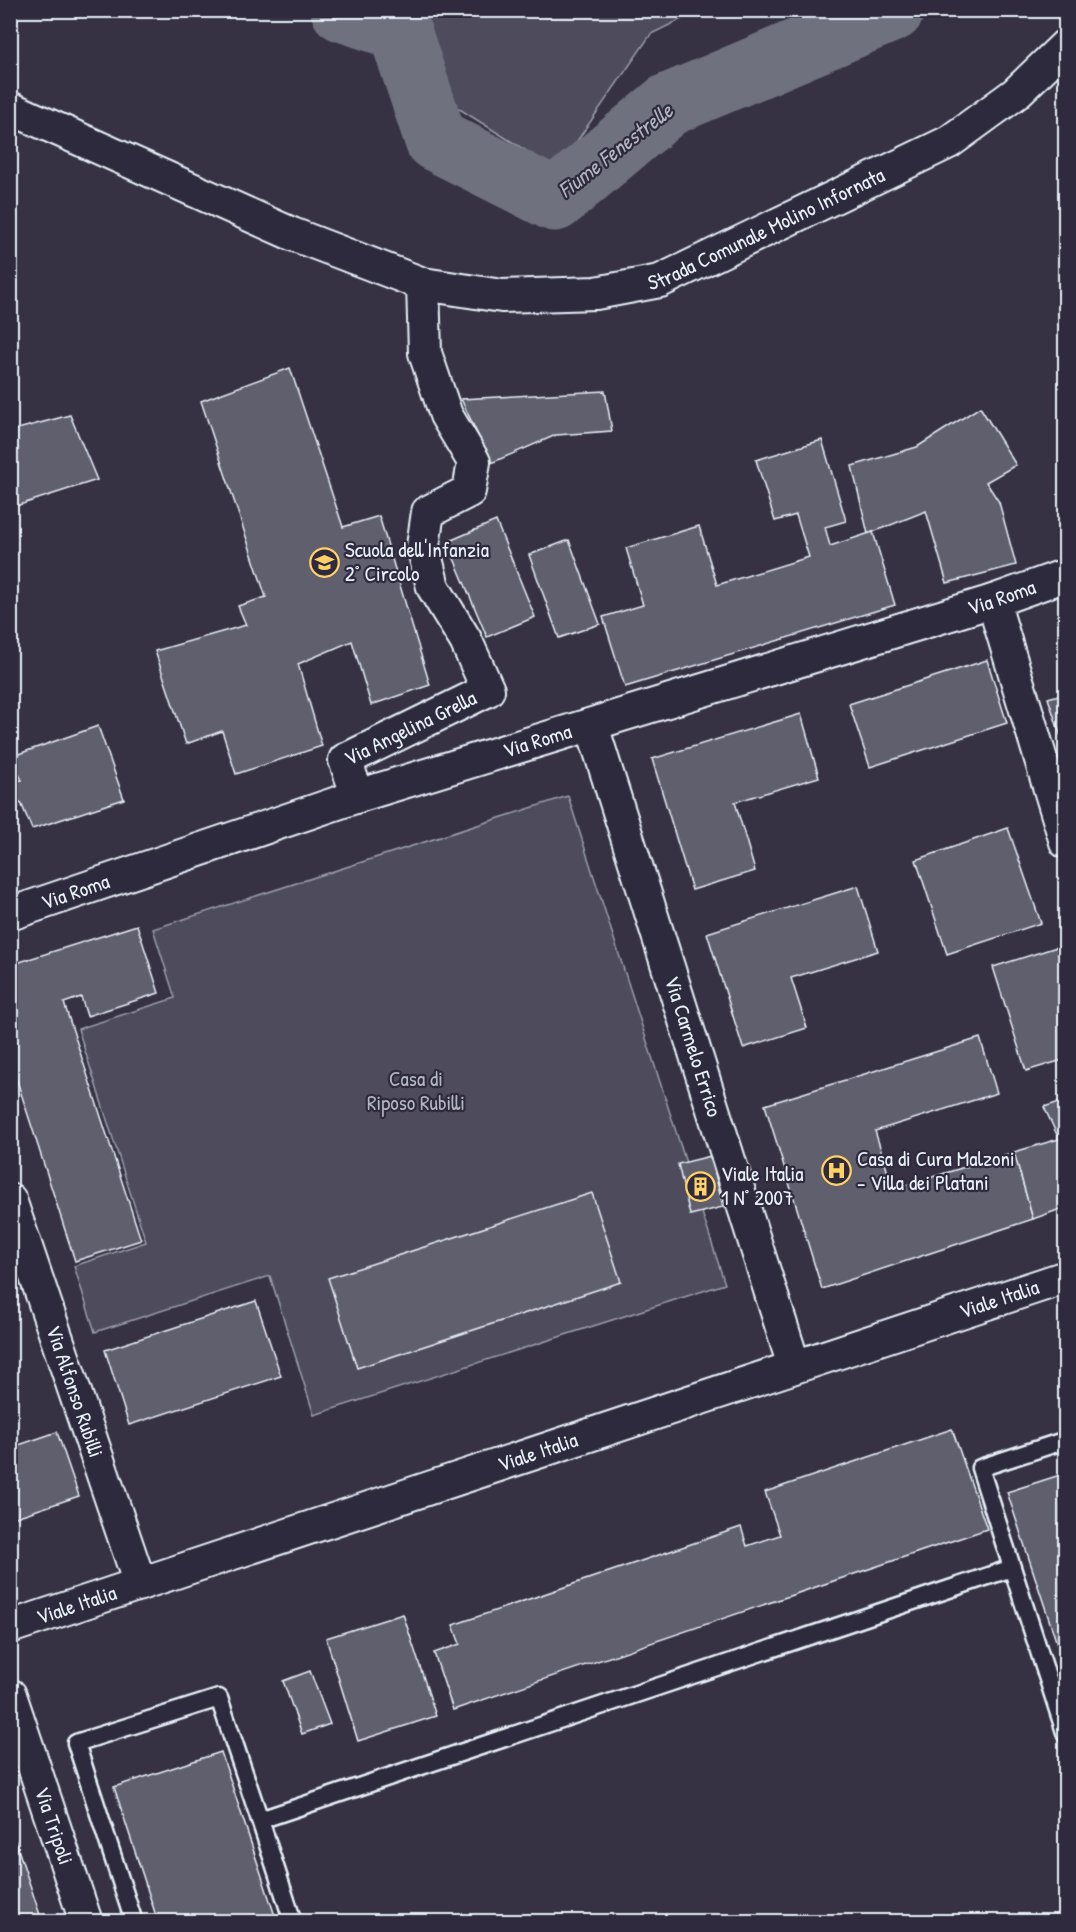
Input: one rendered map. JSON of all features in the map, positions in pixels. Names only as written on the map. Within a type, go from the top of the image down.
[{"type":"street","name":"Strada Comunale Molino Infornata","points":[[10,108],[292,234],[423,284],[502,296],[596,293],[660,281],[950,142],[1015,94],[1065,45]]},
{"type":"street","name":"Via Angelina Grella","points":[[358,796],[345,759],[488,690],[466,641],[432,587],[423,546],[428,512],[469,491],[474,462],[446,415],[425,353],[423,284]]},
{"type":"street","name":"Via Roma","points":[[10,914],[358,796],[993,601],[1065,575]]},
{"type":"street","points":[[993,601],[1065,842]]},
{"type":"street","name":"Via Carmelo Errico","points":[[592,726],[794,1366]]},
{"type":"street","name":"Via Alfonso Rubilli","points":[[10,1200],[140,1584]]},
{"type":"street","name":"Viale Italia","points":[[10,1627],[1065,1277]]},
{"type":"street","name":"Via Tripoli","points":[[10,1695],[86,1922]]},
{"type":"lane","points":[[1065,1440],[980,1468],[1065,1735]]},
{"type":"lane","points":[[260,1820],[1012,1568]]},
{"type":"lane","points":[[135,1922],[76,1743],[219,1698],[293,1922]]},
{"type":"green space","points":[[403,11],[698,11],[651,34],[557,170],[445,100]]},
{"type":"green space","name":"Casa di Riposo Rubilli","points":[[568,796],[725,1284],[314,1415],[270,1276],[95,1332],[74,1266],[146,1242],[78,1029],[175,998],[153,929]]},
{"type":"building","points":[[1066,200],[1066,236],[1059,235]]},
{"type":"building","name":"Scuola dell'Infanzia 2° Circolo","points":[[290,368],[343,527],[379,516],[430,685],[371,705],[352,641],[298,664],[322,746],[236,774],[222,731],[186,744],[155,651],[246,625],[238,606],[266,597],[201,401]]},
{"type":"building","points":[[605,391],[612,431],[556,435],[491,463],[461,399]]},
{"type":"building","points":[[980,407],[1016,465],[986,482],[999,502],[1016,565],[947,583],[926,511],[868,534],[852,466],[917,447]]},
{"type":"building","points":[[70,415],[97,480],[10,508],[10,431]]},
{"type":"building","points":[[822,440],[846,521],[825,527],[830,546],[873,532],[895,605],[625,687],[603,617],[643,605],[626,548],[699,526],[717,585],[809,557],[796,515],[775,521],[756,460]]},
{"type":"building","points":[[496,521],[535,617],[487,637],[447,542]]},
{"type":"building","points":[[569,540],[600,624],[559,638],[529,555]]},
{"type":"building","points":[[987,660],[1007,723],[870,767],[849,704]]},
{"type":"building","points":[[1066,693],[1066,752],[1048,698]]},
{"type":"building","points":[[801,714],[819,777],[735,802],[755,871],[692,890],[652,759]]},
{"type":"building","points":[[98,726],[124,799],[32,829],[21,803],[10,806],[10,781],[22,780],[10,757]]},
{"type":"building","points":[[1008,828],[1041,923],[947,954],[916,860]]},
{"type":"building","points":[[858,886],[878,951],[791,978],[807,1028],[743,1048],[707,933]]},
{"type":"building","points":[[137,925],[159,993],[87,1016],[81,997],[64,1003],[141,1240],[75,1261],[10,1059],[10,965]]},
{"type":"building","points":[[1060,946],[1066,963],[1066,1059],[1026,1071],[993,967]]},
{"type":"building","name":"Casa di Cura Malzoni - Villa dei Platani","points":[[980,1038],[997,1093],[875,1131],[893,1189],[1014,1152],[1033,1219],[822,1289],[765,1105]]},
{"type":"building","points":[[1066,1100],[1066,1207],[1033,1219],[1014,1152],[1059,1139],[1044,1107]]},
{"type":"building","name":"Viale Italia 1 N° 2007","points":[[711,1156],[723,1207],[690,1215],[678,1164]]},
{"type":"building","points":[[592,1193],[621,1282],[357,1368],[328,1278]]},
{"type":"building","points":[[256,1301],[281,1376],[129,1425],[105,1350]]},
{"type":"building","points":[[952,1429],[987,1529],[453,1710],[434,1653],[460,1644],[453,1625],[741,1527],[747,1546],[780,1535],[765,1492]]},
{"type":"building","points":[[57,1432],[79,1496],[10,1519],[10,1448]]},
{"type":"building","points":[[1066,1473],[1066,1671],[1007,1492]]},
{"type":"building","points":[[403,1614],[436,1716],[358,1741],[326,1638]]},
{"type":"building","points":[[310,1671],[330,1724],[302,1734],[283,1681]]},
{"type":"building","points":[[221,1752],[277,1922],[158,1922],[114,1787]]},
{"type":"building","points":[[10,1825],[42,1921],[41,1922],[10,1922]]},
{"type":"waterway","name":"Fiume Fenestrelle","points":[[342,10],[399,29],[436,140],[555,200],[668,105],[893,10]]},
{"type":"place","name":"Scuola dell'Infanzia 2° Circolo","points":[[324,562]]},
{"type":"place","name":"Casa di Cura Malzoni - Villa dei Platani","points":[[836,1171]]},
{"type":"place","name":"Viale Italia 1 N° 2007","points":[[700,1186]]}]
